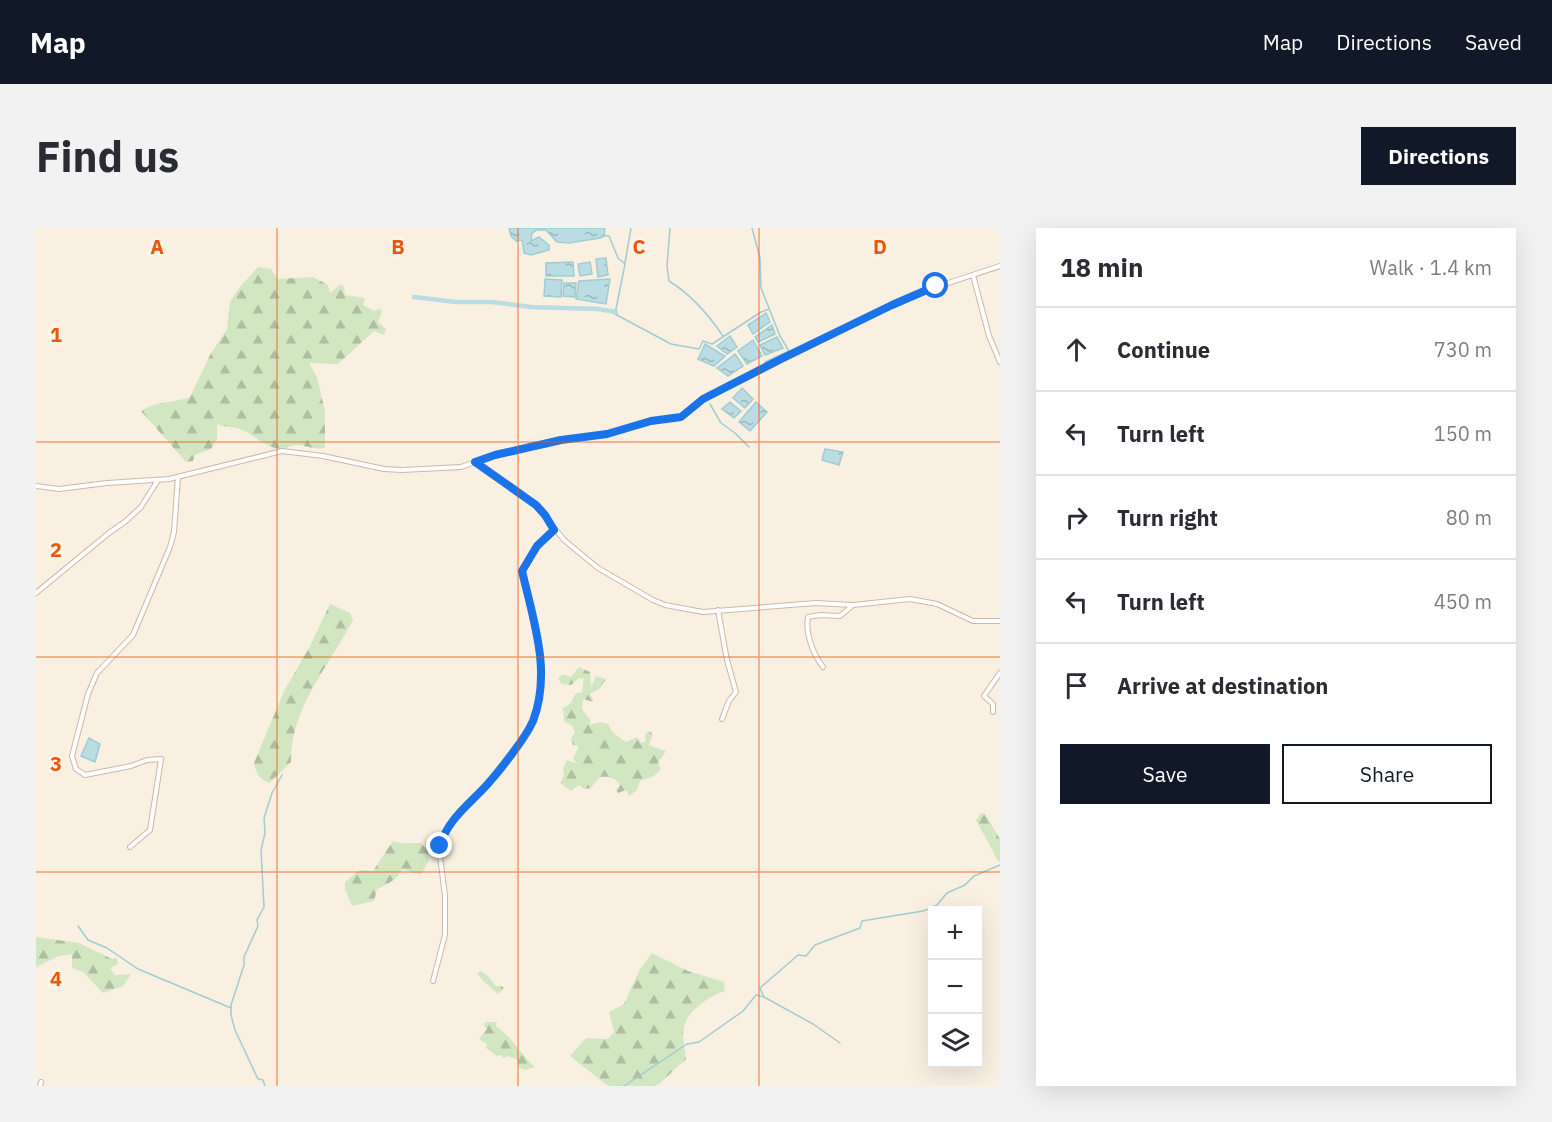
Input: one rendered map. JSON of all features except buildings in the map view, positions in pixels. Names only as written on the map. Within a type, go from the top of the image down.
[{"type":"street","points":[[36,486],[59,489],[159,480],[282,451],[323,456],[384,469],[461,467],[495,455],[561,440],[607,434],[651,421],[681,417],[703,399],[892,305],[936,286],[1000,266]]},
{"type":"street","points":[[973,275],[988,336],[1000,362]]},
{"type":"street","points":[[475,462],[536,505],[554,530],[598,568],[653,600],[703,612],[816,603],[853,605],[910,599],[937,604],[973,621],[1000,621]]},
{"type":"street","points":[[130,847],[150,830],[160,759],[85,775],[76,769],[72,756],[88,694],[97,673],[133,635],[170,547],[175,521],[178,477]]},
{"type":"street","points":[[36,593],[126,521],[141,507],[159,480]]},
{"type":"street","points":[[433,981],[445,935],[445,896],[440,856],[442,837],[460,811],[502,766],[526,732],[535,712],[542,673],[541,657],[522,571],[537,546],[554,530]]},
{"type":"street","points":[[823,667],[816,657],[807,624],[808,617],[840,616],[853,605]]},
{"type":"street","points":[[718,610],[727,660],[736,692],[729,701],[722,719]]},
{"type":"street","points":[[993,712],[993,704],[984,696],[1000,673]]},
{"type":"green space","points":[[258,267],[271,269],[278,279],[313,277],[328,285],[330,293],[341,284],[345,295],[365,298],[363,305],[374,311],[380,308],[382,312],[378,322],[386,329],[384,335],[374,331],[338,364],[309,363],[317,377],[325,411],[325,447],[296,445],[283,449],[274,448],[245,431],[217,424],[217,439],[211,449],[195,455],[193,461],[186,462],[141,411],[153,405],[190,397],[210,355],[227,329],[230,302]]},
{"type":"green space","points":[[330,604],[350,613],[353,620],[304,705],[292,742],[291,762],[269,783],[258,775],[254,763],[284,691],[309,648]]},
{"type":"green space","points":[[579,667],[590,672],[591,687],[596,676],[606,679],[599,689],[590,694],[594,702],[583,699],[582,709],[591,721],[589,725],[600,722],[608,724],[613,733],[626,742],[637,737],[641,743],[646,741],[645,734],[649,731],[653,734],[649,745],[666,751],[658,763],[661,769],[654,776],[640,781],[637,790],[629,796],[626,790],[618,793],[616,790],[620,785],[609,777],[600,777],[591,788],[584,789],[579,785],[571,791],[560,783],[567,760],[576,763],[573,758],[579,746],[573,745],[571,738],[575,732],[572,726],[564,721],[563,708],[571,703],[575,694],[582,692],[584,678],[578,679],[571,685],[562,684],[558,679],[562,674],[571,677]]},
{"type":"green space","points":[[981,813],[985,814],[1000,839],[1000,861],[976,820]]},
{"type":"green space","points":[[393,841],[421,843],[428,851],[429,860],[421,875],[402,869],[392,881],[377,889],[374,901],[352,906],[345,889],[345,882],[360,870],[373,871]]},
{"type":"green space","points":[[36,937],[79,943],[112,959],[117,958],[118,964],[110,968],[115,975],[131,974],[123,986],[103,993],[83,972],[72,968],[72,954],[59,956],[36,967]]},
{"type":"green space","points":[[652,953],[688,971],[724,982],[725,991],[707,1000],[689,1016],[683,1035],[686,1059],[659,1084],[654,1086],[608,1086],[570,1056],[586,1038],[608,1039],[614,1032],[609,1012],[624,1004],[640,969]]},
{"type":"green space","points":[[481,971],[496,986],[502,986],[504,989],[498,994],[482,980],[477,973]]},
{"type":"green space","points":[[485,1022],[497,1022],[496,1026],[535,1067],[525,1070],[518,1067],[518,1060],[508,1056],[503,1058],[501,1055],[497,1056],[486,1048],[487,1044],[479,1039],[487,1029],[484,1026]]},
{"type":"water","points":[[509,228],[605,228],[604,236],[600,238],[569,243],[557,242],[546,230],[537,230],[532,233],[531,241],[539,237],[549,245],[549,250],[531,255],[524,253],[522,240],[516,241],[511,236]]},
{"type":"water","points":[[606,258],[608,275],[598,277],[596,259]]},
{"type":"water","points":[[573,262],[574,276],[546,276],[546,263]]},
{"type":"water","points":[[590,262],[592,274],[580,276],[578,264]]},
{"type":"water","points":[[545,279],[562,280],[561,297],[544,296]]},
{"type":"water","points":[[610,279],[606,304],[576,299],[579,281]]},
{"type":"water","points":[[564,283],[576,283],[575,297],[563,296]]},
{"type":"water","points":[[766,313],[770,322],[753,334],[748,325]]},
{"type":"water","points":[[772,325],[775,334],[758,342],[755,337]]},
{"type":"water","points":[[730,336],[737,347],[727,354],[717,346]]},
{"type":"water","points":[[777,337],[783,348],[765,355],[760,345]]},
{"type":"water","points":[[753,340],[762,356],[747,364],[738,351]]},
{"type":"water","points":[[705,344],[725,356],[714,366],[698,359]]},
{"type":"water","points":[[735,354],[743,366],[728,376],[717,368]]},
{"type":"water","points":[[742,388],[753,399],[745,408],[733,398]]},
{"type":"water","points":[[730,402],[741,411],[734,418],[722,409]]},
{"type":"water","points":[[756,402],[767,412],[750,431],[739,422]]},
{"type":"water","points":[[825,449],[843,452],[839,465],[822,460]]},
{"type":"water","points":[[89,738],[100,744],[95,762],[81,756]]},
{"type":"waterway","points":[[625,263],[631,228]]},
{"type":"waterway","points":[[670,228],[667,266],[669,281],[699,306],[723,336]]},
{"type":"waterway","points":[[752,228],[760,258],[761,288],[780,336],[789,351],[765,362],[766,364]]},
{"type":"waterway","points":[[602,235],[609,236],[618,258],[625,264],[615,314],[671,344],[699,349],[703,341],[712,344],[769,309]]},
{"type":"waterway","points":[[414,297],[456,302],[492,302],[531,307],[598,309],[616,312]]},
{"type":"waterway","points":[[710,404],[721,423],[749,447]]},
{"type":"waterway","points":[[265,1086],[263,1080],[258,1079],[235,1030],[231,1005],[244,965],[244,957],[264,907],[261,850],[265,833],[264,818],[272,793],[282,775]]},
{"type":"waterway","points":[[764,997],[760,988],[798,955],[806,956],[815,945],[860,928],[862,921],[931,908],[937,905],[947,893],[965,885],[974,876],[1000,865]]},
{"type":"waterway","points":[[78,926],[88,940],[107,948],[138,969],[231,1008]]},
{"type":"waterway","points":[[624,1086],[687,1044],[699,1042],[743,1011],[756,995],[764,997],[813,1024],[840,1043]]},
{"type":"route","points":[[440,846],[442,837],[460,811],[502,766],[533,721],[542,673],[536,629],[522,571],[537,546],[554,530],[536,505],[475,462],[495,455],[561,440],[607,434],[651,421],[681,417],[703,399],[892,305],[936,286]]}]
